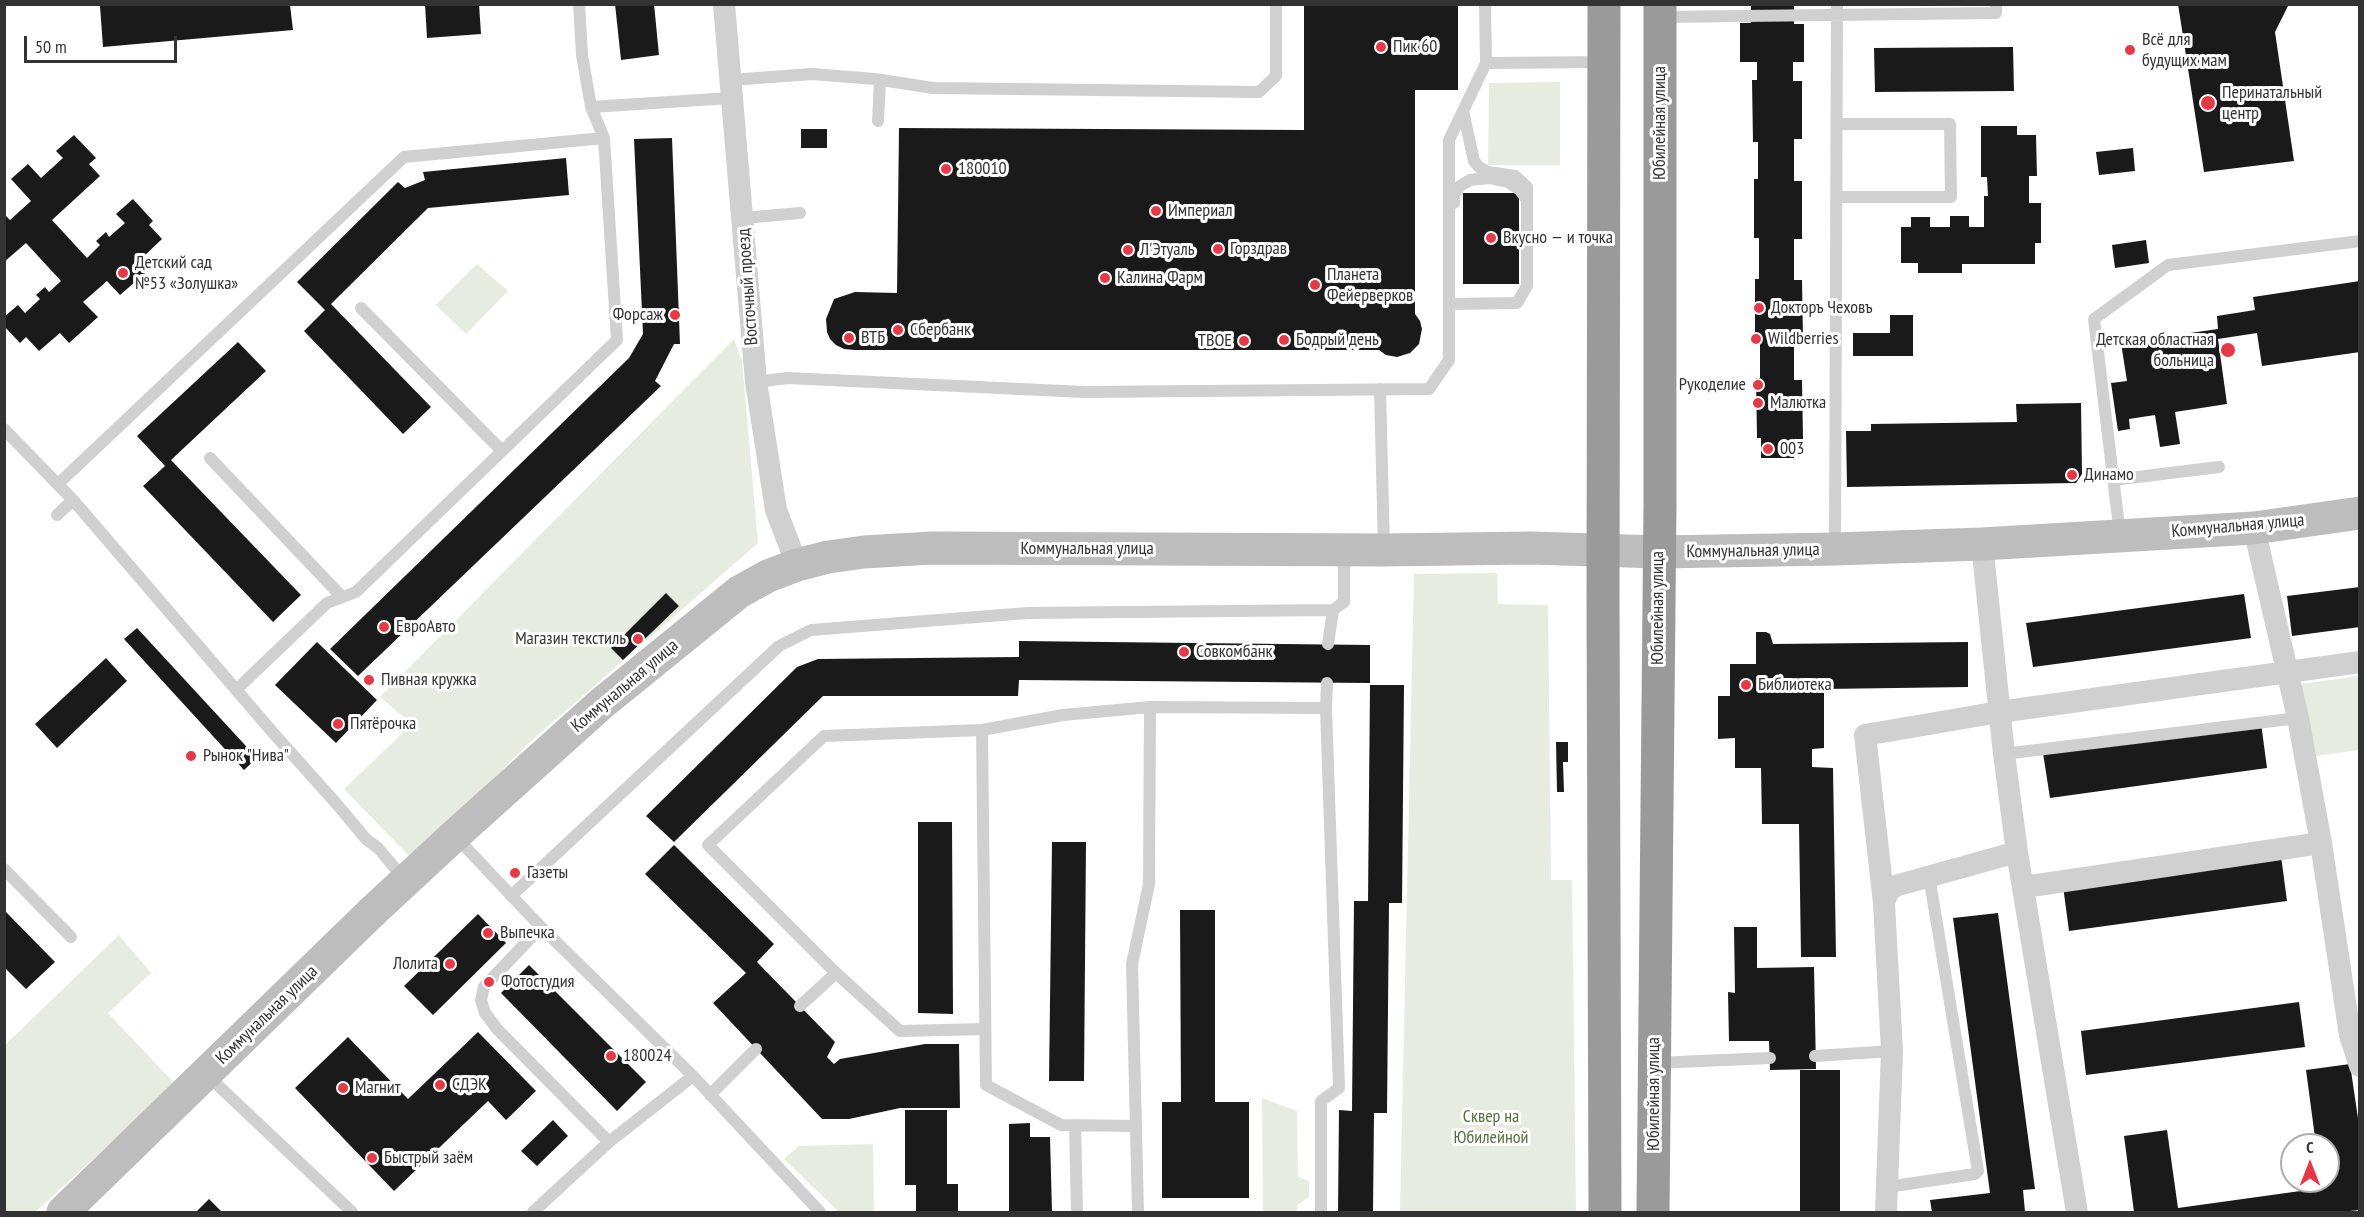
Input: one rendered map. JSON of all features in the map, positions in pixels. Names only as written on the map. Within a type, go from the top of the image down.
[{"type":"highway","points":[[1604,4],[1605,1212]]},
{"type":"highway","name":"Юбилейная улица","points":[[1653,1212],[1659,552],[1660,11]]},
{"type":"main road","name":"Коммунальная улица","points":[[63,1212],[406,881],[601,704],[739,592],[768,576],[797,565],[828,557],[864,552],[932,548],[1384,550],[1531,548],[1659,552],[1835,549],[1982,544],[2254,528],[2360,513]]},
{"type":"street","name":"Восточный проезд","points":[[724,4],[756,382],[776,510],[797,565]]},
{"type":"street","points":[[2254,528],[2289,672],[2321,843],[2350,1035],[2360,1066]]},
{"type":"street","points":[[1982,544],[1999,712],[2017,852],[2077,1212]]},
{"type":"street","points":[[1886,1212],[1892,1052],[1884,903],[1865,735],[1999,712],[2360,662]]},
{"type":"street","points":[[2024,887],[2321,843]]},
{"type":"street","points":[[1884,903],[1888,892],[1895,886],[2017,852]]},
{"type":"lane","points":[[237,690],[327,603],[356,592],[617,340],[604,138],[591,107],[582,55],[579,4]]},
{"type":"lane","points":[[591,107],[731,89],[812,74],[880,80],[933,88],[1259,92],[1276,76],[1276,4]]},
{"type":"lane","points":[[756,382],[788,378],[1084,392],[1429,389],[1449,360],[1452,304],[1449,140],[1486,63],[1485,4]]},
{"type":"lane","points":[[1660,11],[1931,9],[1996,13],[1996,4]]},
{"type":"lane","points":[[1835,549],[1837,10]]},
{"type":"lane","points":[[1486,63],[1604,62]]},
{"type":"lane","points":[[878,121],[880,80]]},
{"type":"lane","points":[[1452,304],[1517,303],[1527,286],[1527,187],[1523,181],[1503,172],[1488,172],[1479,167],[1474,160],[1463,111]]},
{"type":"lane","points":[[1837,124],[1950,124],[1951,197],[1837,197]]},
{"type":"lane","points":[[58,484],[404,158],[604,138]]},
{"type":"lane","points":[[1452,304],[1455,282],[1454,196],[1460,186],[1470,180],[1489,178],[1508,182],[1520,190],[1527,200]]},
{"type":"lane","points":[[743,218],[800,213]]},
{"type":"lane","points":[[2120,535],[2094,319],[2168,265],[2360,241]]},
{"type":"lane","points":[[361,308],[502,451]]},
{"type":"lane","points":[[1380,389],[1384,550]]},
{"type":"lane","points":[[4,429],[73,500],[366,839],[378,848],[406,881]]},
{"type":"lane","points":[[210,458],[342,597]]},
{"type":"lane","points":[[2113,480],[2218,467]]},
{"type":"lane","points":[[57,515],[73,500]]},
{"type":"lane","points":[[511,896],[780,646],[811,630],[1028,613],[1333,610],[1344,602],[1344,549]]},
{"type":"lane","points":[[1328,644],[1333,610]]},
{"type":"lane","points":[[1321,1212],[1321,1101],[1339,1088],[1327,683]]},
{"type":"lane","points":[[985,1029],[900,1031],[836,973],[708,845],[824,736],[982,730],[1063,715],[1150,707],[1326,708]]},
{"type":"lane","points":[[1138,1212],[1132,964],[1149,884],[1150,707]]},
{"type":"lane","points":[[2004,754],[2298,718]]},
{"type":"lane","points":[[982,730],[986,1085],[1060,1125],[1136,1126]]},
{"type":"lane","points":[[454,836],[541,927],[693,1076],[820,1212]]},
{"type":"lane","points":[[4,869],[71,937]]},
{"type":"lane","points":[[1887,1187],[1974,1174],[1978,1171],[1929,876]]},
{"type":"lane","points":[[541,927],[484,987],[481,1000],[485,1014],[609,1142]]},
{"type":"lane","points":[[800,1006],[836,973]]},
{"type":"lane","points":[[710,1095],[756,1049]]},
{"type":"lane","points":[[1815,1056],[1892,1052]]},
{"type":"lane","points":[[1654,1063],[1770,1058]]},
{"type":"lane","points":[[206,1074],[352,1212]]},
{"type":"lane","points":[[541,1210],[609,1142],[693,1076]]},
{"type":"lane","points":[[1075,1125],[1077,1212]]},
{"type":"green space","points":[[1560,82],[1560,165],[1488,165],[1489,83]]},
{"type":"green space","points":[[477,264],[508,291],[466,334],[436,305]]},
{"type":"green space","points":[[734,339],[742,361],[758,543],[531,741],[412,859],[344,789],[412,724],[380,697]]},
{"type":"green space","name":"Сквер на Юбилейной","points":[[1497,573],[1498,604],[1548,605],[1551,880],[1572,880],[1576,1212],[1400,1212],[1414,574]]},
{"type":"green space","points":[[2359,676],[2359,750],[2316,756],[2301,684]]},
{"type":"green space","points":[[119,935],[151,973],[108,1013],[175,1084],[35,1212],[5,1212],[5,1045]]},
{"type":"green space","points":[[1262,1098],[1297,1111],[1298,1177],[1309,1181],[1309,1197],[1297,1205],[1297,1212],[1263,1211]]},
{"type":"green space","points":[[873,1144],[874,1212],[839,1212],[784,1159],[799,1146]]},
{"type":"building","points":[[425,4],[479,4],[481,34],[427,38]]},
{"type":"building","points":[[615,4],[654,4],[659,55],[621,60]]},
{"type":"building","name":"Империал","points":[[1304,4],[1458,4],[1458,90],[1415,90],[1415,314],[1422,329],[1419,344],[1410,353],[1397,357],[1386,355],[1379,350],[855,350],[844,349],[830,339],[826,319],[834,299],[855,292],[897,293],[899,128],[1304,130]]},
{"type":"building","points":[[1751,4],[1794,4],[1794,24],[1804,24],[1804,62],[1793,62],[1793,81],[1802,81],[1802,139],[1794,139],[1794,181],[1802,181],[1802,239],[1794,239],[1794,280],[1802,280],[1803,340],[1794,340],[1794,380],[1802,380],[1803,439],[1794,439],[1794,458],[1761,458],[1761,438],[1757,438],[1756,378],[1760,378],[1760,340],[1755,340],[1755,279],[1759,279],[1759,238],[1754,238],[1754,179],[1758,179],[1758,142],[1753,142],[1752,80],[1757,80],[1757,62],[1740,62],[1740,23],[1751,23]]},
{"type":"building","name":"Перинатальный центр","points":[[2178,4],[2289,4],[2275,32],[2294,161],[2204,172]]},
{"type":"building","points":[[290,5],[293,30],[103,47],[100,6]]},
{"type":"building","points":[[2013,47],[2014,91],[1875,92],[1874,48]]},
{"type":"building","points":[[1981,126],[2017,126],[2017,135],[2036,135],[2037,176],[2029,176],[2029,203],[2041,203],[2041,243],[2035,243],[2035,264],[1962,264],[1962,273],[1918,273],[1918,263],[1901,263],[1901,227],[1911,227],[1911,217],[1930,217],[1930,227],[1950,227],[1950,216],[1969,216],[1969,227],[1984,227],[1984,196],[1988,196],[1987,177],[1981,177]]},
{"type":"building","points":[[801,129],[827,129],[827,148],[801,148]]},
{"type":"building","points":[[74,135],[96,158],[89,164],[100,176],[52,220],[87,258],[100,245],[96,241],[106,232],[109,237],[125,223],[116,214],[133,199],[153,221],[149,225],[162,239],[142,258],[151,268],[120,295],[107,281],[83,302],[98,317],[69,343],[60,333],[39,351],[26,337],[20,343],[4,326],[4,317],[18,305],[25,313],[40,299],[36,295],[45,287],[49,292],[61,281],[26,243],[4,262],[4,214],[10,220],[31,201],[11,179],[28,164],[41,178],[63,158],[56,151]]},
{"type":"building","points":[[672,138],[680,344],[674,344],[655,381],[661,386],[358,676],[330,649],[629,358],[643,334],[634,139]]},
{"type":"building","points":[[2133,148],[2135,171],[2099,175],[2096,152]]},
{"type":"building","points":[[566,158],[569,195],[428,208],[331,304],[431,407],[403,434],[304,331],[325,310],[297,282],[398,182],[405,188],[425,180],[423,172]]},
{"type":"building","name":"Вкусно — и точка","points":[[1463,193],[1519,193],[1519,284],[1463,284]]},
{"type":"building","points":[[2146,240],[2149,263],[2115,268],[2112,245]]},
{"type":"building","name":"Детская областная больница","points":[[2360,281],[2360,352],[2262,366],[2257,333],[2218,339],[2227,404],[2175,412],[2180,444],[2160,447],[2155,415],[2129,419],[2130,429],[2118,431],[2111,383],[2127,381],[2121,343],[2218,329],[2217,316],[2255,310],[2253,297]]},
{"type":"building","points":[[1890,315],[1913,315],[1913,356],[1853,356],[1853,333],[1890,333]]},
{"type":"building","points":[[238,342],[266,371],[171,460],[301,595],[273,622],[143,486],[165,466],[137,436]]},
{"type":"building","points":[[2081,403],[2082,474],[2076,483],[1847,487],[1846,431],[1871,431],[1871,424],[2017,422],[2016,404]]},
{"type":"building","points":[[2360,587],[2360,627],[2292,636],[2287,596]]},
{"type":"building","points":[[666,593],[679,606],[623,660],[611,648]]},
{"type":"building","points":[[2244,594],[2251,638],[2033,667],[2026,623]]},
{"type":"building","points":[[137,628],[257,758],[244,770],[124,639]]},
{"type":"building","points":[[1756,632],[1770,634],[1773,644],[1968,642],[1968,687],[1824,689],[1824,748],[1812,749],[1812,767],[1833,768],[1836,957],[1801,957],[1799,824],[1762,824],[1761,768],[1735,768],[1735,738],[1718,739],[1718,696],[1730,696],[1730,664],[1756,664]]},
{"type":"building","points":[[1019,641],[1370,645],[1370,683],[1019,680],[1018,696],[823,696],[674,842],[646,816],[797,667],[818,659],[1019,657]]},
{"type":"building","points":[[317,642],[377,700],[336,743],[275,685]]},
{"type":"building","points":[[106,658],[127,681],[57,748],[35,724]]},
{"type":"building","points":[[1370,685],[1404,685],[1402,903],[1389,903],[1387,1113],[1374,1113],[1373,1212],[1338,1212],[1339,1110],[1352,1111],[1354,901],[1368,901]]},
{"type":"building","points":[[2261,723],[2267,768],[2050,798],[2043,753]]},
{"type":"building","points":[[1556,742],[1568,742],[1568,762],[1563,762],[1564,792],[1557,792]]},
{"type":"building","points":[[918,822],[952,822],[953,1014],[918,1013]]},
{"type":"building","points":[[1052,842],[1086,842],[1084,1081],[1049,1081]]},
{"type":"building","points":[[674,845],[774,944],[757,962],[835,1042],[827,1057],[834,1064],[840,1059],[925,1044],[959,1044],[960,1108],[900,1108],[849,1119],[822,1119],[713,1003],[746,973],[645,874]]},
{"type":"building","points":[[2281,856],[2287,901],[2069,931],[2063,886]]},
{"type":"building","points":[[4,910],[55,962],[26,989],[4,967]]},
{"type":"building","points":[[1180,910],[1215,910],[1215,1102],[1249,1102],[1249,1198],[1162,1198],[1162,1102],[1181,1102]]},
{"type":"building","points":[[1998,913],[2035,1189],[2023,1190],[2025,1212],[1932,1212],[1930,1200],[1990,1193],[1953,918]]},
{"type":"building","points":[[478,914],[506,943],[433,1015],[404,986]]},
{"type":"building","points":[[1734,927],[1757,927],[1757,968],[1814,967],[1816,1069],[1770,1070],[1769,1041],[1729,1041],[1728,992],[1735,993]]},
{"type":"building","points":[[529,965],[646,1082],[617,1111],[501,993]]},
{"type":"building","points":[[2299,1002],[2305,1047],[2086,1075],[2081,1031]]},
{"type":"building","points":[[478,1032],[536,1091],[506,1120],[488,1101],[394,1191],[295,1088],[348,1037],[408,1099]]},
{"type":"building","points":[[2350,1064],[2360,1132],[2360,1210],[2340,1212],[2134,1212],[2124,1136],[2167,1130],[2178,1208],[2286,1193],[2340,1193],[2340,1133],[2314,1133],[2306,1070]]},
{"type":"building","points":[[1800,1070],[1840,1070],[1840,1212],[1800,1212]]},
{"type":"building","points":[[905,1110],[947,1110],[947,1184],[958,1184],[958,1212],[916,1212],[916,1185],[905,1185]]},
{"type":"building","points":[[553,1120],[568,1136],[537,1166],[521,1151]]},
{"type":"building","points":[[1030,1123],[1030,1137],[1050,1137],[1052,1212],[1009,1212],[1009,1124]]},
{"type":"building","points":[[209,1199],[222,1212],[196,1212]]},
{"type":"place","name":"Пик 60","points":[[1381,47]]},
{"type":"place","name":"Всё для будущих мам","points":[[2130,50]]},
{"type":"place","name":"Перинатальный центр","points":[[2208,103]]},
{"type":"place","name":"180010","points":[[946,169]]},
{"type":"place","name":"Империал","points":[[1156,211]]},
{"type":"place","name":"Вкусно — и точка","points":[[1491,238]]},
{"type":"place","name":"Горздрав","points":[[1218,249]]},
{"type":"place","name":"Л'Этуаль","points":[[1128,250]]},
{"type":"place","name":"Детский сад №53 «Золушка»","points":[[123,273]]},
{"type":"place","name":"Калина Фарм","points":[[1105,278]]},
{"type":"place","name":"Планета Фейерверков","points":[[1315,285]]},
{"type":"place","name":"Докторъ Чеховъ","points":[[1759,308]]},
{"type":"place","name":"Форсаж","points":[[675,315]]},
{"type":"place","name":"Сбербанк","points":[[898,330]]},
{"type":"place","name":"ВТБ","points":[[849,338]]},
{"type":"place","name":"Wildberries","points":[[1756,339]]},
{"type":"place","name":"Бодрый день","points":[[1284,340]]},
{"type":"place","name":"ТВОЕ","points":[[1244,341]]},
{"type":"place","name":"Детская областная больница","points":[[2228,350]]},
{"type":"place","name":"Рукоделие","points":[[1758,385]]},
{"type":"place","name":"Малютка","points":[[1758,403]]},
{"type":"place","name":"003","points":[[1768,449]]},
{"type":"place","name":"Динамо","points":[[2072,475]]},
{"type":"place","name":"ЕвроАвто","points":[[384,627]]},
{"type":"place","name":"Магазин текстиль","points":[[638,639]]},
{"type":"place","name":"Совкомбанк","points":[[1184,652]]},
{"type":"place","name":"Пивная кружка","points":[[369,680]]},
{"type":"place","name":"Библиотека","points":[[1746,685]]},
{"type":"place","name":"Пятёрочка","points":[[338,724]]},
{"type":"place","name":"Рынок \"Нива\"","points":[[191,756]]},
{"type":"place","name":"Газеты","points":[[515,873]]},
{"type":"place","name":"Выпечка","points":[[488,933]]},
{"type":"place","name":"Лолита","points":[[450,964]]},
{"type":"place","name":"Фотостудия","points":[[489,982]]},
{"type":"place","name":"180024","points":[[611,1056]]},
{"type":"place","name":"СДЭК","points":[[440,1085]]},
{"type":"place","name":"Магнит","points":[[343,1088]]},
{"type":"place","name":"Быстрый заём","points":[[372,1158]]}]
